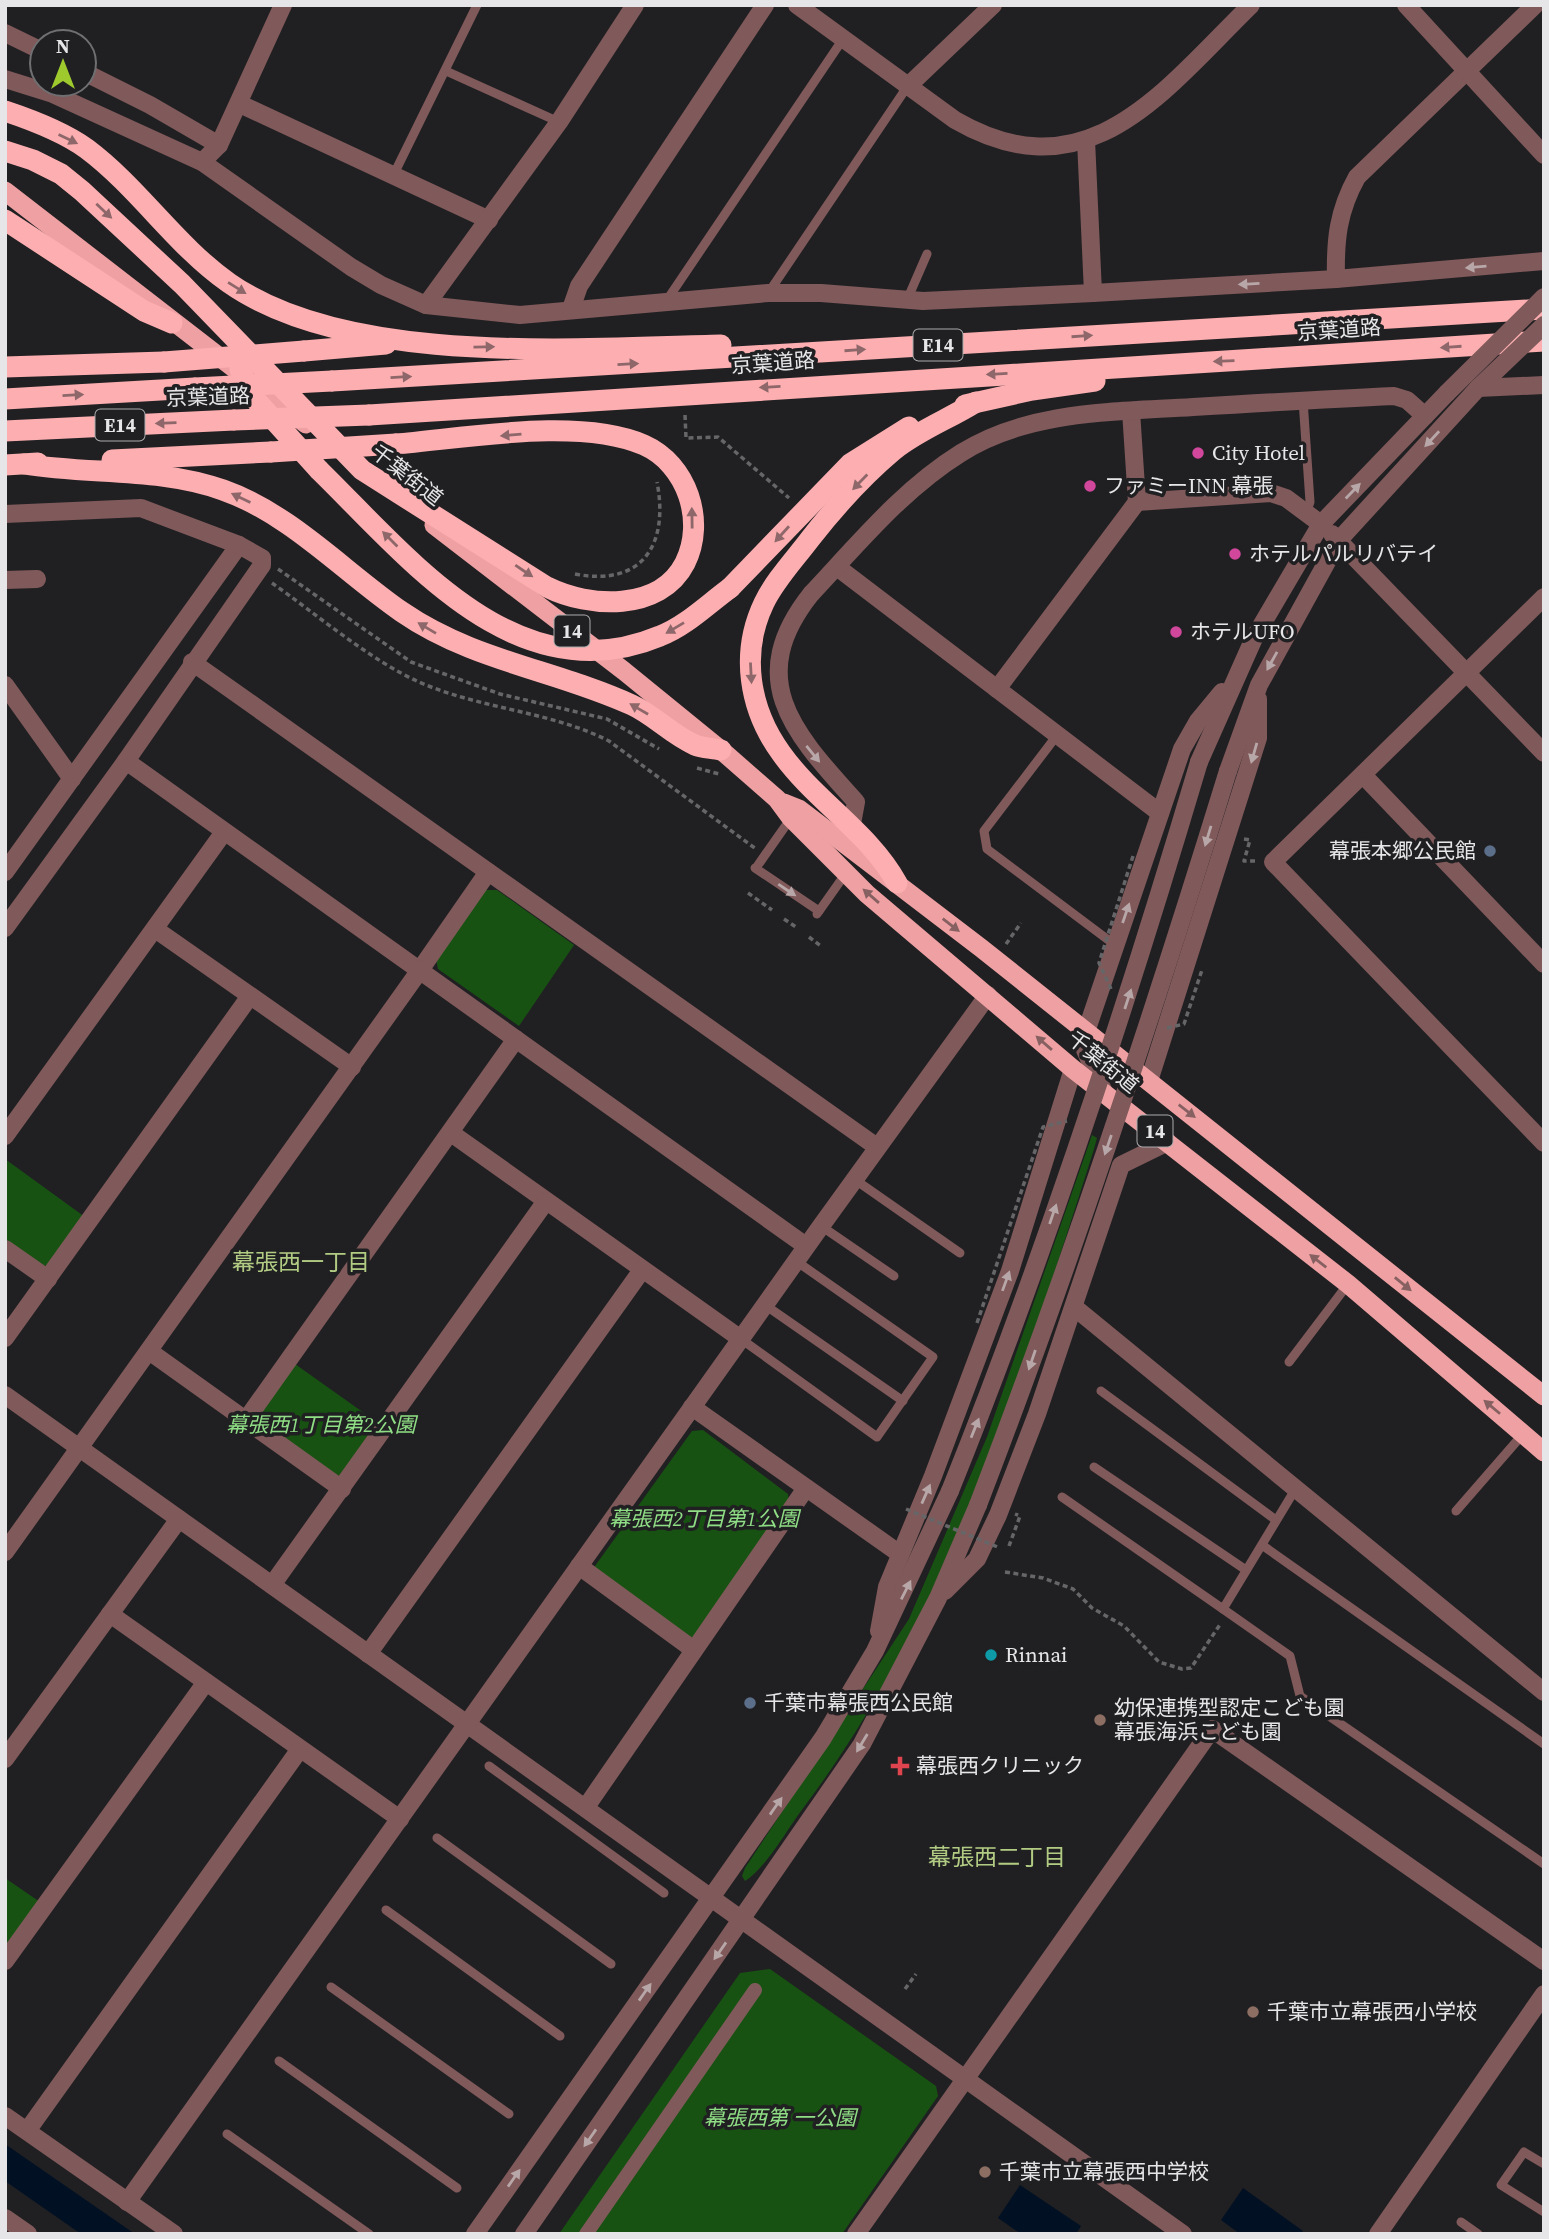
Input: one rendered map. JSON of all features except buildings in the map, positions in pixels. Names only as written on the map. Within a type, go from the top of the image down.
[{"type":"highway","points":[[5,111],[84,147],[111,168],[207,265],[255,300],[335,328],[416,343],[468,348],[769,344],[817,353]]},
{"type":"highway","points":[[5,151],[42,164],[82,191],[183,284],[362,470],[566,596],[630,601],[654,593],[671,580],[685,563],[693,518],[690,495],[665,457],[644,445],[615,436],[559,431],[397,444],[271,452],[15,464]]},
{"type":"highway","name":"千葉街道","points":[[5,191],[172,323],[240,370],[362,470],[624,671],[777,799],[791,818],[846,873],[1073,1069],[1348,1284],[1544,1452]]},
{"type":"highway","points":[[5,220],[144,311],[172,323]]},
{"type":"highway","name":"京葉道路","points":[[5,399],[1544,309]]},
{"type":"highway","name":"京葉道路","points":[[5,431],[369,415],[1544,341]]},
{"type":"highway","points":[[5,367],[164,362],[416,343]]},
{"type":"highway","points":[[240,370],[253,397],[320,470],[432,582],[456,602],[503,629],[541,644],[603,650],[629,647],[679,626],[730,588],[850,464],[884,440],[915,423],[976,402],[1080,382],[1143,377],[1171,363]]},
{"type":"highway","points":[[897,883],[884,859],[851,830],[780,752],[755,704],[750,677],[756,622],[765,601],[783,574],[863,479],[895,449],[976,402]]},
{"type":"highway","points":[[15,464],[148,474],[225,490],[287,524],[429,630],[467,649],[633,705],[695,745],[720,750]]},
{"type":"highway","name":"千葉街道","points":[[777,799],[799,809],[897,883],[1544,1396]]},
{"type":"street","points":[[426,305],[559,122],[635,5]]},
{"type":"street","points":[[571,309],[579,286],[765,5]]},
{"type":"street","points":[[797,5],[955,120],[992,139],[1036,147],[1086,141],[1105,134],[1139,112],[1251,5]]},
{"type":"street","points":[[907,87],[993,5]]},
{"type":"street","points":[[1406,5],[1544,155]]},
{"type":"street","points":[[1336,279],[1336,229],[1343,202],[1357,177],[1535,5]]},
{"type":"street","points":[[202,162],[219,145],[240,104],[276,8]]},
{"type":"street","points":[[5,33],[28,44]]},
{"type":"street","points":[[5,79],[53,94],[202,162],[351,267],[381,285],[426,305],[520,315],[768,293],[821,293],[907,300],[1093,293],[1336,279],[1544,261]]},
{"type":"street","points":[[98,79],[219,145]]},
{"type":"street","points":[[240,104],[489,220]]},
{"type":"street","points":[[1086,141],[1093,293]]},
{"type":"street","points":[[475,2234],[823,1738],[875,1651],[911,1579],[988,1396],[1128,1000],[1199,762],[1231,683],[1314,519],[1425,416],[1544,297]]},
{"type":"street","points":[[524,2234],[862,1744],[938,1598],[978,1506],[1152,1019],[1228,771],[1259,685],[1339,540],[1478,388],[1544,326]]},
{"type":"street","points":[[1478,388],[1544,385]]},
{"type":"street","points":[[851,830],[856,802],[792,725],[779,687],[782,647],[793,620],[811,594],[901,499],[961,453],[992,436],[1026,425],[1085,414],[1394,396],[1407,400],[1425,416]]},
{"type":"street","points":[[997,689],[1137,502],[1131,411]]},
{"type":"street","points":[[1137,502],[1271,493],[1314,519],[1339,540],[1544,753]]},
{"type":"street","points":[[5,514],[141,508],[239,545],[262,558],[262,565],[192,662],[126,761],[5,928]]},
{"type":"street","points":[[5,872],[239,545]]},
{"type":"street","points":[[837,566],[1160,813]]},
{"type":"street","points":[[5,580],[37,579]]},
{"type":"street","points":[[1544,597],[1364,776],[1273,862],[1544,1143]]},
{"type":"street","points":[[192,662],[877,1147]]},
{"type":"street","points":[[1105,1093],[1085,1051],[1086,1032],[1182,749],[1204,712],[1231,683]]},
{"type":"street","points":[[5,685],[72,779]]},
{"type":"street","points":[[1149,1081],[1258,738],[1259,685]]},
{"type":"street","points":[[126,761],[806,1246]]},
{"type":"street","points":[[1364,776],[1544,964]]},
{"type":"street","points":[[5,1136],[224,832]]},
{"type":"street","points":[[7,1545],[352,1067],[488,872]]},
{"type":"street","points":[[155,929],[352,1067]]},
{"type":"street","points":[[127,2202],[806,1246],[988,995]]},
{"type":"street","points":[[5,1338],[250,996]]},
{"type":"street","points":[[246,1420],[516,1039]]},
{"type":"street","points":[[875,1651],[887,1587],[933,1476],[1010,1271],[1073,1069]]},
{"type":"street","points":[[451,1133],[741,1339]]},
{"type":"street","points":[[938,1598],[976,1559],[998,1515],[1074,1307],[1121,1165],[1168,1142]]},
{"type":"street","points":[[272,1584],[546,1201]]},
{"type":"street","points":[[5,1249],[48,1279]]},
{"type":"street","points":[[368,1654],[642,1270]]},
{"type":"street","points":[[1074,1307],[1544,1692]]},
{"type":"street","points":[[149,1351],[342,1489]]},
{"type":"street","points":[[5,1395],[742,1917],[1183,2234]]},
{"type":"street","points":[[692,1408],[900,1554]]},
{"type":"street","points":[[586,1807],[806,1488]]},
{"type":"street","points":[[5,1759],[179,1519]]},
{"type":"street","points":[[579,1566],[694,1650]]},
{"type":"street","points":[[110,1614],[400,1819]]},
{"type":"street","points":[[5,1961],[206,1682]]},
{"type":"street","points":[[856,2234],[1212,1729],[1544,1961]]},
{"type":"street","points":[[27,2131],[300,1749]]},
{"type":"street","points":[[586,2234],[755,1990]]},
{"type":"street","points":[[1378,2234],[1544,1994]]},
{"type":"street","points":[[5,2116],[174,2234]]},
{"type":"street","points":[[5,2218],[28,2234]]},
{"type":"lane","points":[[393,176],[477,5]]},
{"type":"lane","points":[[666,302],[843,39]]},
{"type":"lane","points":[[446,71],[559,122]]},
{"type":"lane","points":[[768,293],[907,87]]},
{"type":"lane","points":[[907,300],[927,254]]},
{"type":"lane","points":[[1303,400],[1310,502],[1314,519]]},
{"type":"lane","points":[[1058,734],[984,831],[987,849],[1115,945]]},
{"type":"lane","points":[[791,818],[757,866],[817,914],[846,873]]},
{"type":"lane","points":[[854,1179],[960,1253]]},
{"type":"lane","points":[[821,1226],[894,1276]]},
{"type":"lane","points":[[741,1339],[877,1437],[904,1401],[933,1357],[796,1261]]},
{"type":"lane","points":[[1289,1362],[1348,1284]]},
{"type":"lane","points":[[765,1305],[904,1401]]},
{"type":"lane","points":[[1101,1391],[1276,1520]]},
{"type":"lane","points":[[1456,1511],[1523,1434]]},
{"type":"lane","points":[[1094,1467],[1246,1570]]},
{"type":"lane","points":[[1224,1614],[1246,1570],[1296,1488]]},
{"type":"lane","points":[[1062,1497],[1224,1614],[1290,1656],[1300,1696],[1544,1864]]},
{"type":"lane","points":[[1262,1545],[1544,1744]]},
{"type":"lane","points":[[489,1766],[664,1893]]},
{"type":"lane","points":[[437,1838],[611,1964]]},
{"type":"lane","points":[[386,1910],[560,2036]]},
{"type":"lane","points":[[331,1987],[509,2114]]},
{"type":"lane","points":[[279,2061],[457,2188]]},
{"type":"lane","points":[[226,2134],[369,2234]]},
{"type":"lane","points":[[1544,2164],[1524,2152],[1501,2185],[1544,2212]]},
{"type":"lane","points":[[1461,2222],[1478,2234]]},
{"type":"path","points":[[685,415],[686,438],[718,437],[795,504]]},
{"type":"path","points":[[567,573],[617,577],[640,565],[653,547],[661,522],[656,477]]},
{"type":"path","points":[[262,558],[411,662],[500,694],[607,719],[662,751]]},
{"type":"path","points":[[277,569],[269,581],[392,666],[418,681],[457,696],[598,735],[757,850]]},
{"type":"path","points":[[694,767],[713,774],[752,777]]},
{"type":"path","points":[[1242,838],[1250,840],[1244,861],[1273,862]]},
{"type":"path","points":[[1111,989],[1099,963],[1133,856]]},
{"type":"path","points":[[748,893],[772,910]]},
{"type":"path","points":[[784,919],[796,927]]},
{"type":"path","points":[[1004,946],[1021,923]]},
{"type":"path","points":[[810,937],[822,947]]},
{"type":"path","points":[[1161,1029],[1184,1024],[1202,970]]},
{"type":"path","points":[[977,1322],[1044,1127],[1067,1121]]},
{"type":"path","points":[[906,1509],[1000,1548]]},
{"type":"path","points":[[1009,1546],[1020,1516],[1013,1513]]},
{"type":"path","points":[[1005,1572],[1043,1578],[1073,1589],[1092,1608],[1124,1626],[1159,1662],[1182,1670],[1191,1668],[1224,1614]]},
{"type":"path","points":[[905,1989],[916,1974]]},
{"type":"green space","points":[[484,890],[497,890],[574,945],[519,1026],[438,969],[436,959]]},
{"type":"green space","points":[[1092,1135],[1097,1138],[1094,1149],[1038,1322],[975,1493],[939,1577],[899,1658],[853,1736],[775,1849],[745,1881],[742,1876],[745,1868],[909,1619],[987,1437]]},
{"type":"green space","points":[[5,1159],[85,1217],[50,1265],[42,1266],[5,1240]]},
{"type":"green space","name":"幕張西1丁目第2公園","points":[[295,1364],[381,1425],[345,1476],[335,1476],[260,1423],[260,1413]]},
{"type":"green space","name":"幕張西2丁目第1公園","points":[[703,1430],[788,1494],[789,1505],[693,1637],[686,1638],[594,1574],[595,1566],[692,1431]]},
{"type":"green space","points":[[5,1878],[40,1902],[5,1950]]},
{"type":"green space","name":"幕張西第 一公園","points":[[770,1969],[936,2086],[938,2096],[842,2234],[559,2234],[740,1973]]},
{"type":"water","points":[[5,2144],[135,2234],[81,2234],[5,2181]]},
{"type":"water","points":[[1020,2185],[1081,2226],[1076,2234],[1021,2234],[998,2218]]},
{"type":"water","points":[[1243,2188],[1303,2231],[1301,2234],[1240,2234],[1221,2220]]},
{"type":"place","name":"City Hotel","points":[[1198,453]]},
{"type":"place","name":"ファミーINN 幕張","points":[[1090,486]]},
{"type":"place","name":"ホテルパルリバテイ","points":[[1235,554]]},
{"type":"place","name":"ホテルUFO","points":[[1176,632]]},
{"type":"place","name":"幕張本郷公民館","points":[[1490,851]]},
{"type":"place","name":"Rinnai","points":[[991,1655]]},
{"type":"place","name":"千葉市幕張西公民館","points":[[750,1703]]},
{"type":"place","name":"幼保連携型認定こども園 幕張海浜こども園","points":[[1100,1720]]},
{"type":"place","name":"幕張西クリニック","points":[[900,1766]]},
{"type":"place","name":"千葉市立幕張西小学校","points":[[1253,2012]]},
{"type":"place","name":"千葉市立幕張西中学校","points":[[985,2172]]},
{"type":"district","name":"幕張西一丁目","points":[[301,1262]]},
{"type":"district","name":"幕張西二丁目","points":[[997,1857]]}]
